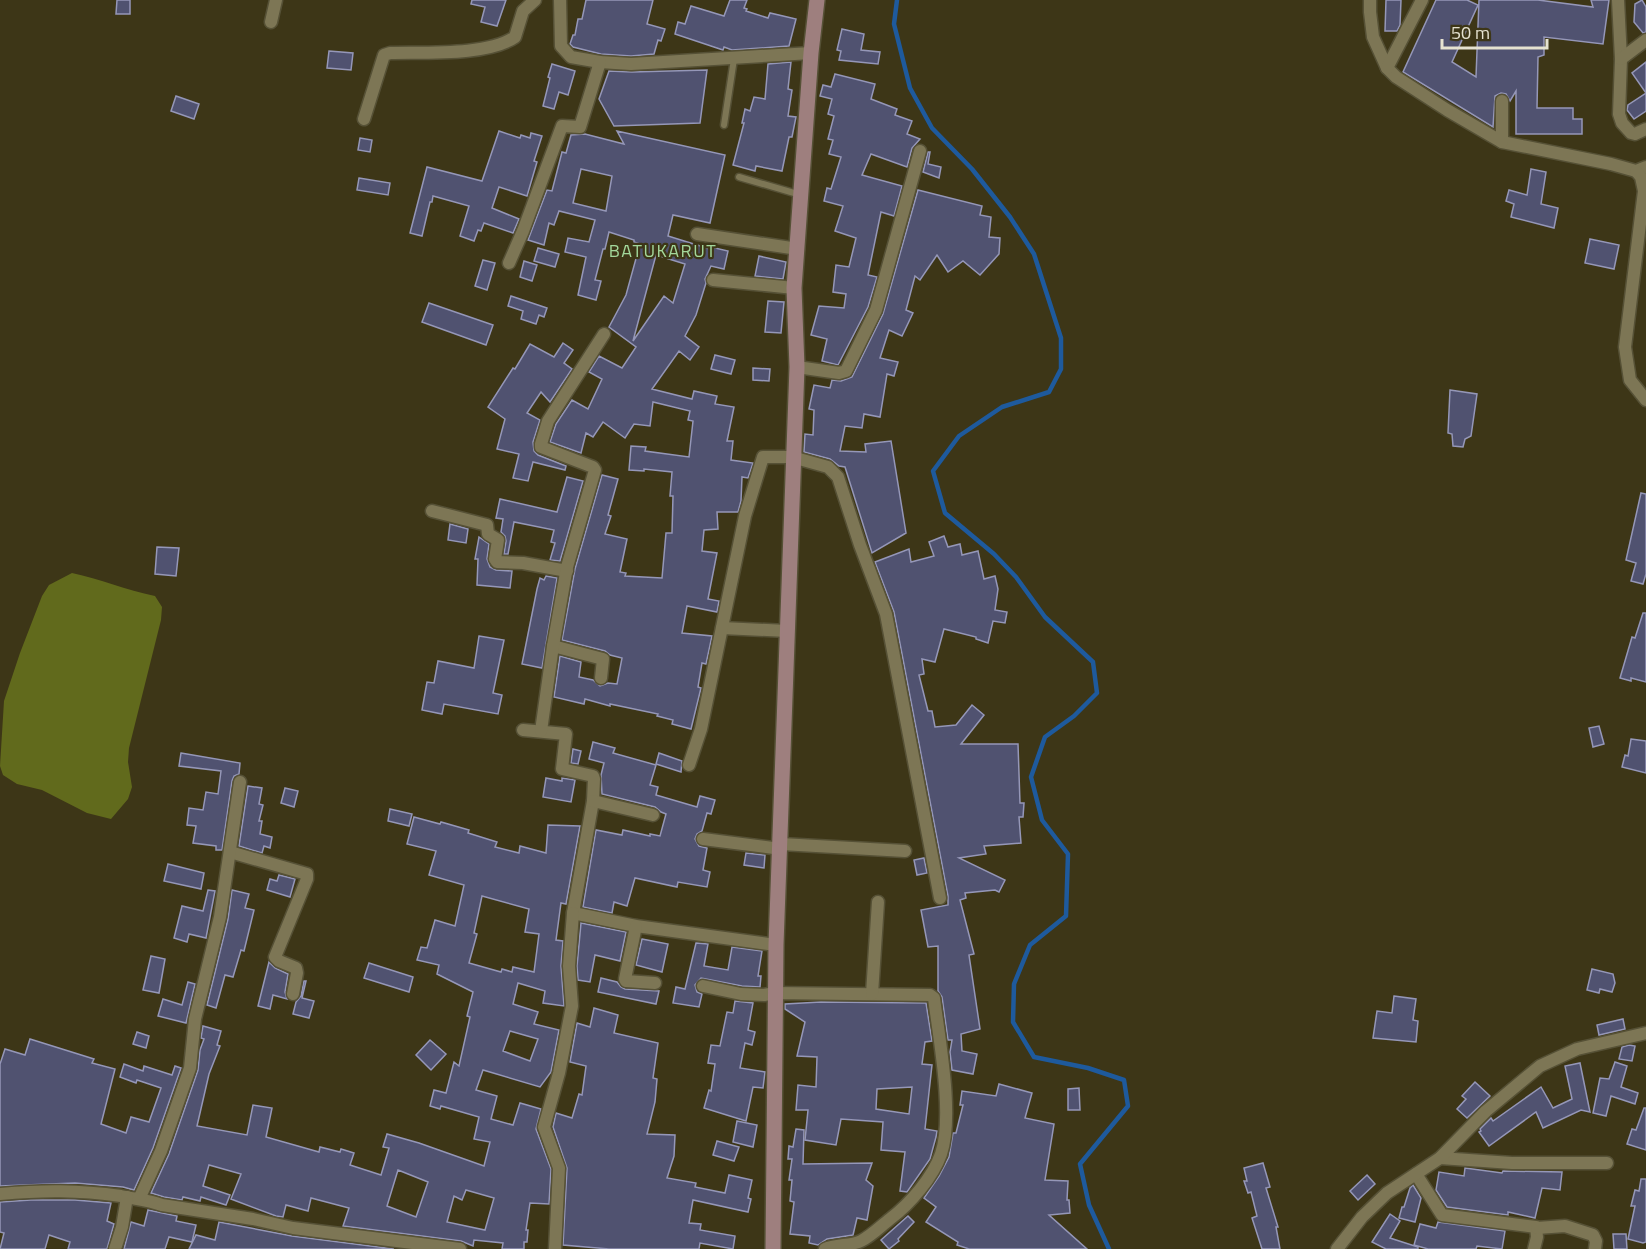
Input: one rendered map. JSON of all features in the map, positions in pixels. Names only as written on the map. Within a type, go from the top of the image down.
[{"type":"street","points":[[271,22],[276,0]]},
{"type":"street","points":[[364,119],[384,55],[458,51],[504,44],[515,36],[524,11],[535,0]]},
{"type":"street","points":[[560,0],[561,41],[564,50],[571,57],[631,64],[811,53]]},
{"type":"street","points":[[772,1249],[776,945],[797,367],[794,288],[817,0]]},
{"type":"street","points":[[1370,0],[1373,37],[1387,68],[1407,84],[1502,142],[1642,168],[1644,191],[1625,358],[1630,380],[1646,400]]},
{"type":"street","points":[[1414,14],[1415,0]]},
{"type":"street","points":[[1387,68],[1422,0]]},
{"type":"street","points":[[1618,0],[1621,59],[1619,114],[1622,123],[1631,133],[1635,134],[1646,129]]},
{"type":"street","points":[[1621,59],[1646,40]]},
{"type":"street","points":[[509,262],[524,231],[562,126],[580,127],[600,62]]},
{"type":"street","points":[[1502,101],[1502,142]]},
{"type":"street","points":[[797,367],[839,374],[846,371],[876,310],[920,151]]},
{"type":"street","points":[[697,234],[798,249]]},
{"type":"street","points":[[713,280],[794,288]]},
{"type":"street","points":[[542,732],[553,646],[567,571],[595,468],[541,447],[541,444],[548,421],[604,334]]},
{"type":"street","points":[[689,765],[701,729],[746,516],[763,457],[792,457],[828,467],[838,477],[886,614],[940,898]]},
{"type":"street","points":[[432,511],[488,525],[488,534],[498,540],[495,559],[497,562],[523,563],[567,571]]},
{"type":"street","points":[[722,628],[787,631]]},
{"type":"street","points":[[553,646],[603,659],[601,678]]},
{"type":"street","points":[[523,730],[566,734],[561,769],[594,777],[593,801],[573,913],[569,966],[572,1006],[559,1073],[544,1126],[559,1168],[555,1249]]},
{"type":"street","points":[[116,1249],[133,1198],[161,1151],[190,1068],[195,1019],[220,916],[240,782]]},
{"type":"street","points":[[593,801],[653,815]]},
{"type":"street","points":[[703,839],[781,846],[905,851]]},
{"type":"street","points":[[230,852],[307,874],[275,957],[279,962],[296,968],[293,994]]},
{"type":"street","points":[[872,994],[878,902]]},
{"type":"street","points":[[573,913],[636,926],[776,945]]},
{"type":"street","points":[[636,926],[625,979],[626,981],[655,983]]},
{"type":"street","points":[[703,986],[741,994],[930,995],[934,998],[945,1091],[945,1139],[941,1156],[910,1202],[860,1242],[835,1245],[825,1249]]},
{"type":"street","points":[[1337,1249],[1362,1217],[1387,1193],[1440,1158],[1486,1112],[1540,1066],[1577,1049],[1646,1033]]},
{"type":"street","points":[[1440,1158],[1512,1163],[1607,1163]]},
{"type":"street","points":[[1416,1174],[1442,1215],[1537,1228],[1565,1226],[1593,1235],[1596,1241],[1594,1249]]},
{"type":"street","points":[[0,1194],[84,1191],[149,1200],[162,1205],[253,1219],[293,1228],[460,1249]]},
{"type":"street","points":[[1534,1249],[1537,1228]]},
{"type":"lane","points":[[724,125],[734,59]]},
{"type":"lane","points":[[739,177],[802,195]]},
{"type":"green space","points":[[72,573],[155,596],[162,607],[161,620],[129,748],[128,762],[132,787],[128,799],[111,819],[87,813],[42,790],[17,784],[3,775],[0,766],[4,701],[20,653],[42,596],[49,585]]},
{"type":"building","points":[[117,0],[130,0],[130,14],[116,14]]},
{"type":"building","points":[[472,0],[506,0],[497,26],[481,22],[485,7],[471,4]]},
{"type":"building","points":[[586,0],[653,0],[647,24],[665,29],[661,41],[658,40],[654,54],[631,56],[601,54],[573,47],[570,44],[575,35],[578,19],[582,19]]},
{"type":"building","points":[[730,0],[747,0],[744,8],[747,9],[746,11],[768,18],[770,13],[796,19],[789,46],[732,50],[724,47],[723,50],[675,34],[678,22],[685,24],[691,6],[724,16]]},
{"type":"building","points":[[1386,0],[1401,0],[1400,25],[1397,31],[1385,31]]},
{"type":"building","points":[[1436,0],[1467,0],[1478,5],[1452,62],[1476,77],[1479,0],[1538,0],[1593,7],[1591,0],[1609,0],[1603,44],[1544,37],[1544,55],[1538,57],[1537,108],[1573,108],[1573,119],[1582,119],[1582,134],[1516,134],[1516,91],[1510,101],[1506,94],[1501,93],[1495,96],[1493,127],[1403,72]]},
{"type":"building","points":[[1642,0],[1646,7],[1646,32],[1643,33],[1634,22],[1635,4]]},
{"type":"building","points":[[842,29],[864,34],[861,50],[880,52],[878,64],[839,60],[841,51],[837,50]]},
{"type":"building","points":[[329,51],[353,53],[351,70],[327,68]]},
{"type":"building","points":[[791,62],[788,89],[792,90],[788,116],[796,117],[782,171],[756,166],[755,171],[733,165],[744,123],[742,123],[745,109],[750,111],[754,97],[765,99],[768,64]]},
{"type":"building","points":[[1646,62],[1646,93],[1632,73]]},
{"type":"building","points":[[552,64],[575,71],[568,95],[559,92],[554,109],[543,106]]},
{"type":"building","points":[[707,70],[700,123],[614,126],[599,99],[609,71]]},
{"type":"building","points":[[835,74],[875,84],[871,99],[897,109],[895,115],[912,121],[907,134],[920,139],[912,148],[907,167],[871,154],[862,175],[902,186],[894,216],[881,212],[868,275],[877,277],[868,307],[838,365],[822,361],[827,339],[811,335],[819,306],[844,308],[846,294],[833,292],[836,265],[849,267],[856,238],[835,231],[843,206],[824,201],[827,188],[831,189],[841,157],[829,154],[833,140],[828,139],[834,116],[828,114],[832,99],[820,96],[823,85],[831,87]]},
{"type":"building","points":[[1646,93],[1646,111],[1634,119],[1627,110],[1628,105]]},
{"type":"building","points":[[176,96],[199,104],[194,119],[171,111]]},
{"type":"building","points":[[499,131],[520,138],[521,135],[530,138],[531,133],[542,136],[527,196],[499,187],[492,208],[519,219],[513,233],[484,223],[481,231],[478,230],[474,241],[460,236],[469,206],[433,196],[422,236],[410,233],[427,167],[482,181]]},
{"type":"building","points":[[617,131],[725,155],[710,223],[673,215],[668,236],[710,249],[711,247],[728,251],[724,269],[711,266],[705,279],[706,283],[696,315],[685,336],[699,347],[690,360],[679,351],[652,389],[692,399],[694,391],[717,396],[715,404],[734,407],[727,441],[733,441],[731,460],[753,463],[748,478],[742,477],[738,512],[717,512],[718,529],[704,530],[702,551],[717,553],[708,599],[719,601],[717,612],[687,606],[682,633],[712,636],[706,664],[702,663],[698,687],[701,688],[691,729],[672,724],[673,720],[657,716],[658,714],[610,704],[610,706],[585,699],[584,704],[554,697],[560,656],[581,662],[579,677],[593,680],[600,686],[608,683],[617,684],[622,658],[605,651],[562,640],[575,569],[602,475],[618,479],[605,534],[627,539],[620,572],[626,573],[625,576],[662,578],[666,533],[672,533],[673,496],[670,496],[672,472],[629,470],[631,446],[646,447],[645,451],[689,457],[693,421],[688,420],[690,411],[653,402],[650,426],[634,424],[625,438],[603,422],[593,437],[586,433],[581,453],[550,442],[556,424],[572,400],[588,409],[602,379],[589,372],[599,356],[622,368],[636,347],[609,327],[626,295],[640,244],[609,232],[595,280],[601,281],[596,300],[578,295],[586,257],[565,252],[568,238],[589,242],[595,220],[559,211],[554,225],[549,223],[544,245],[528,240],[547,190],[552,191],[562,152],[566,153],[571,135],[585,134],[624,144]],"holes":[[[581,169],[612,176],[606,211],[573,203]],[[656,255],[685,264],[673,303],[664,296],[633,341]]]},
{"type":"building","points":[[360,138],[372,140],[370,152],[358,150]]},
{"type":"building","points":[[928,152],[930,152],[928,164],[941,167],[939,178],[923,172]]},
{"type":"building","points":[[1531,169],[1546,172],[1541,204],[1558,208],[1554,228],[1511,217],[1514,204],[1506,201],[1509,190],[1527,195]]},
{"type":"building","points":[[359,178],[390,183],[388,195],[357,190]]},
{"type":"building","points":[[918,190],[982,206],[980,215],[991,217],[989,237],[1000,238],[999,254],[980,275],[963,261],[948,272],[937,255],[920,280],[915,276],[906,310],[913,313],[902,336],[889,330],[880,358],[898,362],[894,376],[887,374],[880,417],[864,414],[862,428],[845,426],[840,451],[866,452],[865,444],[891,441],[906,533],[872,553],[845,467],[839,466],[830,459],[804,452],[805,434],[813,435],[814,410],[809,409],[814,385],[830,388],[832,380],[841,381],[852,377],[883,314]]},
{"type":"building","points":[[1590,239],[1619,245],[1614,269],[1585,263]]},
{"type":"building","points":[[538,248],[559,254],[555,267],[534,261]]},
{"type":"building","points":[[759,256],[786,262],[783,279],[755,276]]},
{"type":"building","points":[[483,260],[495,263],[487,290],[475,286]]},
{"type":"building","points":[[524,261],[537,265],[532,281],[520,277]]},
{"type":"building","points":[[511,296],[547,308],[544,317],[539,315],[536,324],[521,319],[523,311],[508,306]]},
{"type":"building","points":[[768,301],[784,302],[781,333],[765,332]]},
{"type":"building","points":[[429,303],[493,325],[486,345],[422,322]]},
{"type":"building","points":[[563,343],[573,350],[564,363],[572,369],[550,402],[541,392],[527,413],[540,420],[533,442],[534,451],[538,455],[566,466],[565,470],[533,462],[528,481],[513,478],[519,454],[497,449],[505,419],[488,407],[530,344],[554,357]]},
{"type":"building","points":[[715,355],[735,360],[731,374],[711,369]]},
{"type":"building","points":[[753,368],[770,369],[769,381],[753,380]]},
{"type":"building","points":[[1450,390],[1477,394],[1471,436],[1465,439],[1463,447],[1453,446],[1452,434],[1448,433]]},
{"type":"building","points":[[567,477],[583,481],[560,561],[550,560],[555,543],[551,542],[554,530],[514,522],[508,554],[504,554],[506,541],[501,532],[503,519],[496,518],[500,499],[557,512]]},
{"type":"building","points":[[1641,493],[1646,494],[1646,574],[1643,584],[1631,581],[1636,563],[1626,560]]},
{"type":"building","points":[[450,524],[468,529],[466,543],[448,540]]},
{"type":"building","points":[[944,536],[948,547],[960,544],[962,555],[978,551],[984,579],[995,576],[998,589],[995,610],[1007,612],[1005,623],[993,621],[988,643],[976,637],[944,629],[935,662],[922,659],[924,674],[919,675],[928,711],[932,711],[935,727],[956,725],[972,705],[984,715],[961,744],[1018,744],[1020,803],[1024,803],[1023,817],[1019,817],[1021,843],[984,846],[986,854],[959,858],[1005,880],[999,892],[995,890],[965,893],[966,898],[960,900],[974,954],[969,955],[980,1029],[961,1034],[962,1051],[977,1054],[973,1074],[952,1070],[950,1052],[952,1040],[948,1040],[942,997],[938,991],[938,946],[928,947],[921,910],[948,905],[948,896],[894,612],[875,562],[909,549],[911,562],[934,556],[929,542]]},
{"type":"building","points":[[479,537],[489,544],[487,559],[490,567],[496,570],[512,571],[510,588],[477,585],[478,559],[475,559]]},
{"type":"building","points":[[157,547],[179,548],[176,576],[155,574]]},
{"type":"building","points":[[546,576],[557,578],[542,668],[522,664],[540,578],[544,580]]},
{"type":"building","points":[[1643,613],[1646,613],[1646,682],[1620,678],[1632,637],[1635,638]]},
{"type":"building","points":[[479,636],[504,640],[493,693],[502,695],[498,714],[444,704],[442,714],[422,710],[427,682],[434,683],[438,661],[474,668]]},
{"type":"building","points":[[1599,726],[1604,744],[1593,747],[1589,728]]},
{"type":"building","points":[[1631,739],[1646,741],[1646,773],[1622,767],[1625,755],[1628,756]]},
{"type":"building","points":[[593,742],[615,748],[613,753],[656,765],[650,785],[658,787],[656,795],[697,807],[700,796],[715,800],[711,814],[707,813],[702,831],[695,839],[699,846],[707,848],[703,870],[710,872],[707,887],[678,882],[677,887],[635,878],[627,906],[614,902],[612,913],[583,907],[596,830],[622,835],[623,830],[660,836],[666,814],[655,807],[602,794],[601,775],[604,763],[589,759]]},
{"type":"building","points":[[573,749],[581,751],[578,764],[571,763]]},
{"type":"building","points":[[181,753],[240,763],[239,774],[234,776],[232,781],[222,850],[216,850],[216,846],[193,843],[196,826],[187,825],[189,808],[203,810],[206,792],[218,794],[221,771],[179,766]]},
{"type":"building","points":[[659,753],[682,761],[681,772],[656,764]]},
{"type":"building","points":[[546,778],[562,781],[562,778],[575,780],[571,802],[543,797]]},
{"type":"building","points":[[248,786],[262,788],[259,804],[263,805],[259,821],[262,821],[260,834],[272,837],[270,848],[264,846],[262,853],[239,846]]},
{"type":"building","points":[[285,788],[298,791],[294,807],[281,803]]},
{"type":"building","points":[[390,809],[412,814],[409,826],[388,821]]},
{"type":"building","points":[[414,817],[469,830],[468,833],[497,842],[495,847],[519,853],[520,846],[546,853],[548,825],[580,826],[566,904],[561,903],[556,940],[563,941],[561,966],[564,1006],[543,1003],[545,991],[518,983],[513,1004],[538,1012],[534,1024],[559,1030],[551,1072],[540,1087],[483,1070],[476,1090],[497,1096],[491,1119],[513,1125],[520,1103],[541,1109],[536,1129],[551,1169],[549,1204],[530,1203],[526,1230],[528,1230],[527,1242],[524,1242],[524,1249],[502,1249],[503,1243],[474,1240],[473,1246],[461,1241],[343,1226],[349,1208],[311,1198],[308,1211],[286,1205],[283,1217],[276,1216],[231,1199],[241,1174],[209,1165],[203,1186],[230,1195],[226,1205],[201,1197],[200,1201],[183,1197],[182,1200],[151,1193],[169,1154],[198,1070],[200,1050],[204,1039],[201,1038],[203,1026],[221,1031],[217,1045],[220,1046],[209,1074],[197,1126],[247,1135],[253,1105],[272,1108],[266,1137],[319,1152],[320,1147],[354,1153],[350,1165],[381,1175],[389,1148],[383,1147],[387,1134],[484,1166],[490,1142],[474,1139],[479,1117],[441,1106],[440,1109],[430,1106],[434,1090],[446,1093],[454,1062],[459,1066],[473,992],[437,974],[439,965],[417,960],[421,947],[427,948],[435,920],[455,926],[464,885],[429,875],[436,851],[407,844]],"holes":[[[482,896],[529,909],[525,932],[539,934],[534,972],[513,967],[512,972],[502,969],[501,972],[469,963],[477,934],[474,933]],[[510,1031],[538,1039],[530,1061],[503,1051]],[[398,1170],[428,1182],[416,1217],[387,1206]],[[466,1190],[494,1198],[485,1230],[447,1222],[454,1196],[462,1200]]]},
{"type":"building","points":[[746,853],[765,855],[764,868],[744,865]]},
{"type":"building","points":[[924,858],[927,873],[917,875],[914,860]]},
{"type":"building","points":[[168,864],[204,873],[201,889],[164,881]]},
{"type":"building","points":[[279,875],[295,879],[290,897],[267,890],[270,879],[277,881]]},
{"type":"building","points":[[208,890],[215,891],[206,938],[189,934],[187,942],[174,938],[182,906],[203,911]]},
{"type":"building","points":[[232,890],[249,894],[245,908],[254,910],[244,951],[241,950],[233,977],[225,975],[216,1008],[207,1005],[228,919]]},
{"type":"building","points":[[581,923],[626,932],[620,961],[595,955],[590,982],[578,980]]},
{"type":"building","points":[[642,939],[668,944],[662,972],[636,965]]},
{"type":"building","points":[[696,943],[708,944],[704,966],[728,970],[732,947],[762,951],[758,976],[761,976],[760,987],[701,978],[695,985],[697,992],[702,994],[699,1007],[673,1003],[676,987],[685,989]]},
{"type":"building","points":[[151,956],[165,959],[159,993],[143,990]]},
{"type":"building","points":[[269,962],[275,968],[288,974],[285,992],[287,999],[273,995],[270,1009],[258,1006]]},
{"type":"building","points":[[369,963],[413,977],[409,992],[364,978]]},
{"type":"building","points":[[1592,969],[1613,974],[1615,983],[1612,992],[1600,989],[1599,993],[1587,990]]},
{"type":"building","points":[[601,978],[617,982],[625,989],[659,991],[656,1004],[598,992]]},
{"type":"building","points":[[304,981],[306,981],[302,998],[314,1001],[309,1018],[293,1014],[296,1002],[301,996]]},
{"type":"building","points":[[188,982],[195,984],[186,1023],[158,1016],[163,999],[182,1005]]},
{"type":"building","points":[[1394,996],[1416,999],[1413,1020],[1418,1021],[1416,1042],[1373,1038],[1377,1011],[1392,1013]]},
{"type":"building","points":[[735,1001],[753,1003],[748,1030],[755,1032],[752,1045],[745,1043],[740,1068],[765,1072],[763,1088],[753,1087],[746,1121],[704,1108],[709,1090],[711,1091],[715,1064],[708,1063],[711,1045],[720,1046],[727,1012],[733,1013]]},
{"type":"building","points":[[926,1003],[932,1041],[925,1042],[922,1064],[932,1065],[925,1129],[937,1131],[930,1159],[907,1192],[900,1191],[905,1152],[881,1150],[883,1122],[841,1119],[836,1145],[805,1140],[808,1110],[796,1110],[798,1085],[816,1087],[817,1057],[797,1056],[805,1022],[785,1009],[785,1004]],"holes":[[[912,1087],[909,1114],[876,1109],[877,1089]]]},
{"type":"building","points":[[594,1008],[618,1015],[614,1033],[658,1043],[653,1078],[657,1079],[655,1102],[647,1134],[675,1135],[674,1156],[667,1178],[696,1183],[695,1187],[725,1193],[729,1175],[752,1180],[748,1212],[693,1200],[689,1223],[701,1224],[700,1230],[735,1236],[733,1249],[700,1243],[699,1249],[609,1249],[563,1245],[567,1168],[553,1127],[556,1113],[572,1118],[579,1094],[582,1095],[586,1066],[570,1062],[577,1023],[590,1027]]},
{"type":"building","points":[[1623,1019],[1625,1029],[1599,1035],[1597,1025]]},
{"type":"building","points":[[137,1032],[149,1036],[146,1048],[133,1044]]},
{"type":"building","points":[[30,1039],[94,1059],[92,1063],[115,1069],[101,1124],[126,1133],[131,1117],[149,1122],[161,1088],[120,1077],[124,1064],[143,1071],[144,1066],[172,1075],[175,1066],[181,1068],[153,1148],[134,1190],[75,1183],[0,1186],[0,1064],[5,1049],[25,1055]]},
{"type":"building","points":[[430,1040],[446,1054],[431,1070],[416,1055]]},
{"type":"building","points":[[1635,1046],[1632,1061],[1619,1059],[1622,1047]]},
{"type":"building","points":[[1615,1062],[1627,1066],[1621,1087],[1638,1093],[1635,1104],[1611,1096],[1606,1116],[1593,1113],[1600,1078],[1609,1079]]},
{"type":"building","points":[[1580,1063],[1590,1112],[1581,1110],[1543,1128],[1536,1112],[1489,1146],[1479,1132],[1480,1129],[1491,1118],[1493,1121],[1541,1087],[1553,1108],[1572,1099],[1565,1066]]},
{"type":"building","points":[[1475,1082],[1490,1096],[1467,1118],[1457,1109],[1466,1099],[1462,1096]]},
{"type":"building","points":[[999,1084],[1032,1093],[1025,1118],[1054,1124],[1045,1180],[1068,1181],[1067,1200],[1069,1200],[1070,1213],[1049,1215],[1087,1249],[969,1249],[957,1245],[958,1242],[926,1222],[936,1207],[924,1198],[949,1157],[953,1133],[956,1133],[963,1105],[960,1105],[962,1091],[996,1096]]},
{"type":"building","points":[[1079,1088],[1080,1110],[1068,1110],[1068,1089]]},
{"type":"building","points":[[1644,1108],[1646,1108],[1646,1150],[1627,1144],[1632,1129],[1636,1130]]},
{"type":"building","points":[[737,1121],[757,1125],[753,1147],[733,1142]]},
{"type":"building","points":[[796,1129],[804,1130],[803,1164],[872,1163],[866,1180],[873,1186],[867,1220],[857,1218],[853,1235],[827,1239],[818,1245],[809,1243],[810,1236],[790,1234],[794,1202],[790,1201],[792,1180],[789,1180],[792,1159],[788,1159],[789,1146],[793,1147]]},
{"type":"building","points":[[717,1141],[739,1147],[734,1161],[713,1155]]},
{"type":"building","points":[[1263,1163],[1270,1187],[1266,1188],[1278,1227],[1276,1227],[1280,1249],[1262,1249],[1252,1218],[1257,1216],[1251,1192],[1248,1193],[1244,1181],[1247,1181],[1244,1168]]},
{"type":"building","points":[[1465,1168],[1502,1173],[1503,1171],[1562,1172],[1560,1190],[1542,1188],[1535,1218],[1508,1212],[1508,1215],[1447,1207],[1436,1190],[1439,1172],[1464,1176]]},
{"type":"building","points":[[1367,1175],[1375,1184],[1358,1200],[1350,1191]]},
{"type":"building","points":[[1641,1179],[1646,1179],[1646,1242],[1643,1243],[1628,1239],[1635,1206],[1631,1206],[1635,1190],[1639,1191]]},
{"type":"building","points":[[1413,1185],[1421,1198],[1415,1222],[1399,1218]]},
{"type":"building","points":[[31,1200],[111,1203],[107,1221],[114,1224],[107,1249],[68,1249],[70,1242],[49,1235],[45,1249],[0,1249],[4,1233],[0,1232],[0,1202]]},
{"type":"building","points":[[148,1210],[177,1216],[176,1221],[196,1225],[192,1242],[169,1237],[165,1249],[124,1249],[131,1222],[144,1226]]},
{"type":"building","points":[[1390,1214],[1400,1221],[1390,1238],[1418,1247],[1418,1249],[1386,1249],[1372,1242]]},
{"type":"building","points":[[908,1216],[914,1222],[898,1239],[899,1241],[889,1249],[881,1240]]},
{"type":"building","points":[[219,1222],[292,1236],[394,1249],[189,1249],[196,1235],[215,1240]]},
{"type":"building","points":[[1438,1222],[1505,1231],[1502,1249],[1477,1246],[1476,1249],[1428,1249],[1414,1245],[1420,1224],[1436,1228]]},
{"type":"building","points":[[1613,1234],[1626,1234],[1627,1249],[1614,1249]]},
{"type":"waterway","points":[[897,0],[894,24],[910,88],[932,128],[972,169],[1010,217],[1034,254],[1061,338],[1061,369],[1049,392],[1002,407],[959,436],[933,471],[945,513],[994,554],[1016,577],[1045,617],[1093,662],[1097,693],[1074,716],[1045,737],[1031,777],[1042,820],[1068,854],[1066,916],[1030,945],[1014,984],[1013,1022],[1034,1057],[1088,1068],[1124,1080],[1128,1106],[1080,1164],[1089,1205],[1109,1249]]},
{"type":"district","name":"BATUKARUT","points":[[663,250]]}]
